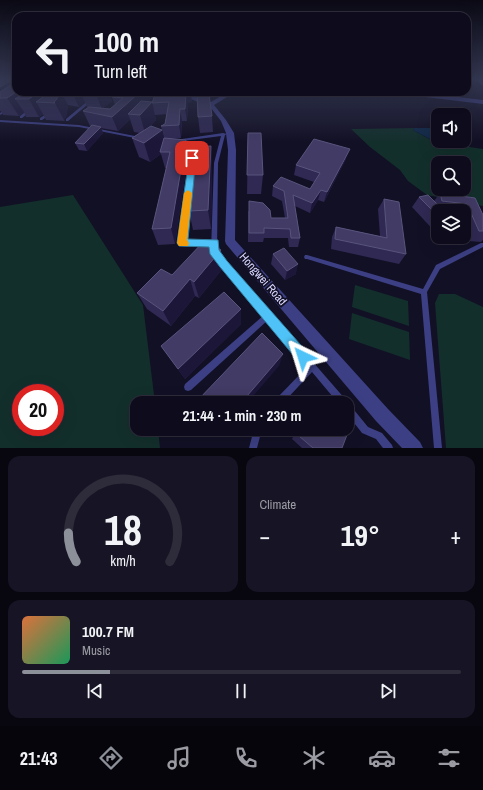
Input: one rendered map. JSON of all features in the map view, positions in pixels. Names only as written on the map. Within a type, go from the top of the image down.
[{"type":"street","name":"Hongwei Road","points":[[197,100],[213,107],[224,121],[226,134],[232,150],[230,241],[382,415],[414,448]]},
{"type":"street","points":[[209,105],[218,100]]},
{"type":"street","points":[[464,100],[483,102]]},
{"type":"lane","points":[[67,120],[91,100]]},
{"type":"lane","points":[[0,114],[11,107]]},
{"type":"lane","points":[[20,117],[32,108]]},
{"type":"lane","points":[[41,119],[52,111]]},
{"type":"lane","points":[[0,121],[79,126],[143,139]]},
{"type":"lane","points":[[169,142],[226,134],[216,163],[214,251],[336,396]]},
{"type":"lane","points":[[192,158],[182,243],[214,243]]},
{"type":"lane","points":[[438,448],[424,292],[438,267],[483,245]]},
{"type":"lane","points":[[306,257],[424,292]]},
{"type":"lane","points":[[188,387],[268,316]]},
{"type":"lane","points":[[285,396],[312,367]]},
{"type":"lane","points":[[354,417],[365,430],[379,436],[389,448]]},
{"type":"lane","points":[[253,448],[256,436]]},
{"type":"green space","points":[[414,128],[413,130],[431,140],[431,148],[471,147],[483,149],[483,206],[432,196],[471,196],[471,156],[431,156],[431,196],[427,195],[408,181],[400,170],[370,147],[351,129]]},
{"type":"green space","points":[[73,195],[143,305],[154,396],[130,396],[130,436],[159,436],[160,448],[0,448],[0,207]]},
{"type":"green space","points":[[355,285],[408,301],[409,326],[352,307]]},
{"type":"green space","points":[[439,294],[455,294],[483,307],[483,448],[446,448],[435,303]]},
{"type":"green space","points":[[352,313],[409,332],[410,360],[349,339]]},
{"type":"water","points":[[414,128],[431,128],[431,140],[413,130]]},
{"type":"building","points":[[39,100],[56,100],[54,102],[55,103],[36,102]]},
{"type":"building","points":[[121,100],[131,100],[112,117],[83,111],[89,107],[110,109]]},
{"type":"building","points":[[153,100],[186,100],[185,109],[180,109],[179,125],[161,126],[165,124],[169,102],[152,103]]},
{"type":"building","points":[[197,100],[210,100],[212,116],[198,117]]},
{"type":"building","points":[[141,101],[152,102],[140,115],[128,114]]},
{"type":"building","points":[[92,125],[101,127],[84,144],[75,143]]},
{"type":"building","points":[[151,126],[162,130],[144,143],[132,138]]},
{"type":"building","points":[[248,133],[261,133],[263,175],[247,175]]},
{"type":"building","points":[[164,138],[186,140],[171,228],[152,229],[170,152],[160,152]]},
{"type":"building","points":[[314,139],[350,149],[327,192],[321,190],[312,203],[293,195],[300,238],[291,238],[290,229],[264,228],[264,233],[249,233],[249,201],[263,203],[270,210],[271,218],[288,218],[284,191],[273,186],[281,177],[310,189],[320,173],[296,165]]},
{"type":"building","points":[[211,146],[208,210],[189,211],[195,147]]},
{"type":"building","points":[[428,195],[437,204],[431,204],[431,209],[419,197]]},
{"type":"building","points":[[441,196],[475,198],[483,215],[483,231],[479,231],[471,213],[471,204],[442,201]]},
{"type":"building","points":[[384,199],[399,202],[406,254],[335,239],[336,227],[387,238]]},
{"type":"building","points":[[205,240],[221,250],[194,282],[190,279],[163,311],[137,293],[161,269],[172,275]]},
{"type":"building","points":[[284,248],[298,264],[287,271],[273,254]]},
{"type":"building","points":[[224,292],[241,309],[178,369],[161,346]]},
{"type":"building","points":[[262,333],[283,354],[247,396],[202,396]]},
{"type":"building","points":[[299,436],[347,436],[342,448],[313,448]]},
{"type":"slow traffic","points":[[185,243],[182,243],[188,193]]},
{"type":"route","points":[[192,158],[182,243],[214,243],[214,251],[223,264],[303,357]]}]
